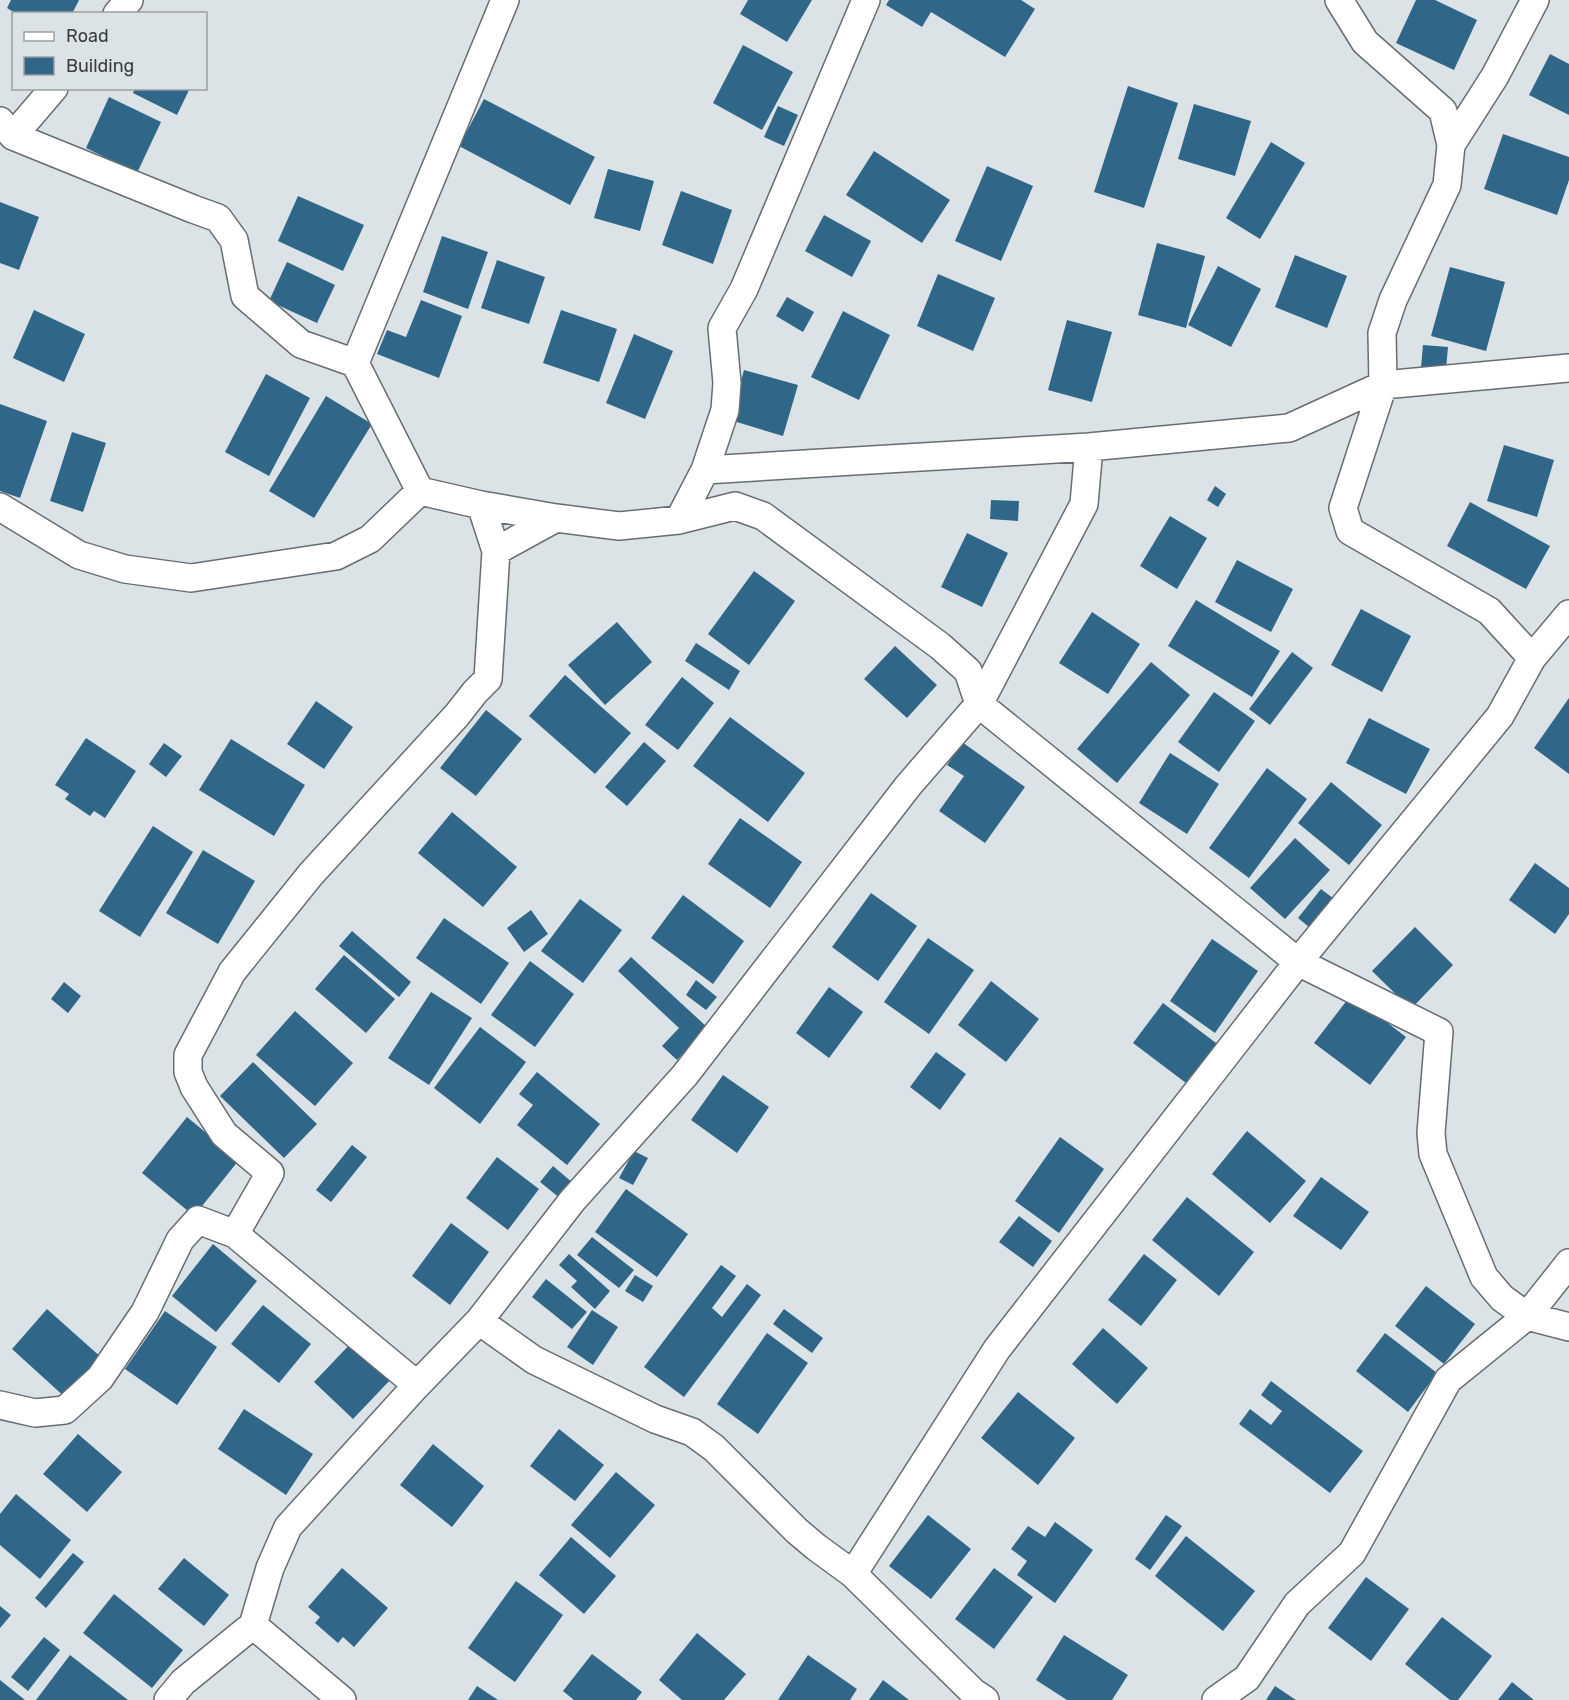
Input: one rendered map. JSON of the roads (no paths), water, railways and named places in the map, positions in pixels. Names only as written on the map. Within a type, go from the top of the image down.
[{"type":"street","points":[[119,12],[129,0]]},
{"type":"street","points":[[355,363],[505,0]]},
{"type":"street","points":[[679,520],[705,470],[725,410],[727,383],[722,328],[744,289],[866,0]]},
{"type":"street","points":[[1340,0],[1365,42],[1443,111],[1451,146],[1446,185],[1393,300],[1382,333],[1383,385],[1343,508],[1350,531],[1489,611],[1532,658]]},
{"type":"street","points":[[1451,146],[1495,76],[1535,0]]},
{"type":"street","points":[[52,90],[7,128],[218,218],[234,240],[245,296],[301,344],[355,363],[420,491]]},
{"type":"street","points":[[705,470],[1089,447],[1289,428],[1383,385],[1569,368]]},
{"type":"street","points":[[168,1700],[183,1682],[253,1625],[270,1568],[288,1527],[417,1385],[479,1321],[572,1201],[685,1075],[908,786],[979,704],[1084,504],[1089,447]]},
{"type":"street","points":[[705,470],[735,506],[763,516],[940,646],[968,671],[979,704],[1298,962],[1439,1032],[1431,1133],[1433,1154],[1484,1277],[1502,1298],[1527,1316],[1569,1327]]},
{"type":"street","points":[[420,491],[482,505],[619,526],[679,520],[735,506]]},
{"type":"street","points":[[0,507],[79,555],[125,569],[191,578],[336,556],[370,539],[420,491]]},
{"type":"street","points":[[235,1233],[270,1173],[224,1134],[194,1087],[188,1072],[188,1055],[232,972],[311,874],[488,680],[496,550],[482,505]]},
{"type":"street","points":[[496,550],[556,518]]},
{"type":"street","points":[[853,1574],[997,1348],[1298,962],[1500,716],[1532,658],[1569,614]]},
{"type":"street","points":[[0,1405],[35,1413],[65,1410],[100,1378],[146,1312],[180,1240],[198,1220],[235,1233],[417,1385]]},
{"type":"street","points":[[1216,1700],[1247,1678],[1297,1604],[1352,1553],[1448,1380],[1527,1316],[1569,1263]]},
{"type":"street","points":[[479,1321],[534,1360],[655,1419],[692,1432],[714,1448],[797,1531],[853,1574],[975,1697]]},
{"type":"street","points":[[253,1625],[342,1700]]}]
